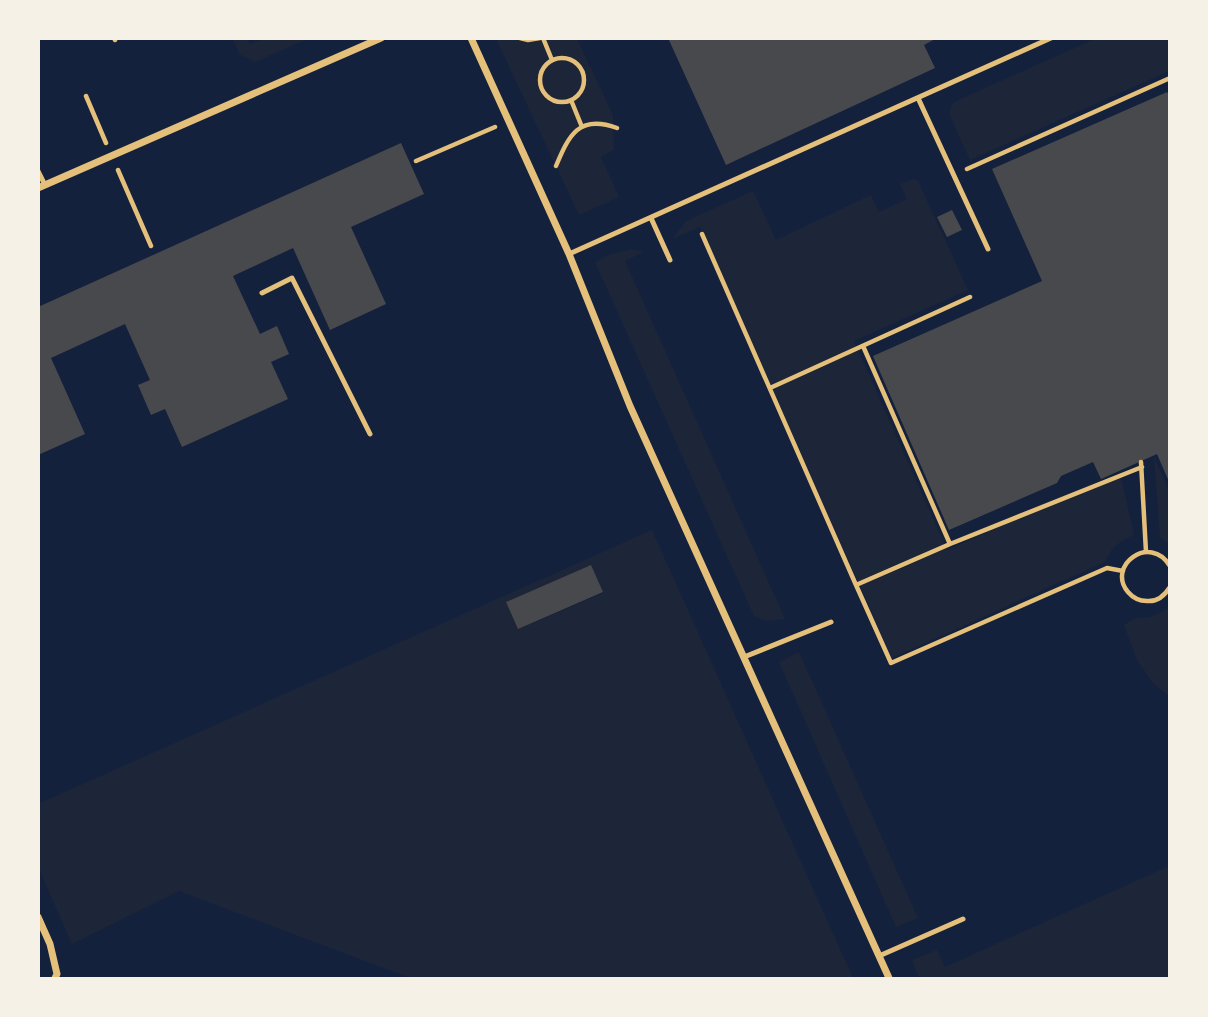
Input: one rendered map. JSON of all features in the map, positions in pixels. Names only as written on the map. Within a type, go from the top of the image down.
[{"type":"street","points":[[42,187],[381,38]]},
{"type":"street","points":[[471,38],[569,254],[630,406],[889,978]]},
{"type":"street","points":[[38,917],[50,944],[57,974],[55,978]]},
{"type":"lane","points":[[569,254],[1051,38]]},
{"type":"lane","points":[[918,98],[988,249]]},
{"type":"lane","points":[[38,171],[42,187]]},
{"type":"lane","points":[[651,218],[670,260]]},
{"type":"lane","points":[[262,293],[292,278],[370,434]]},
{"type":"lane","points":[[744,657],[831,622]]},
{"type":"lane","points":[[879,956],[963,919]]},
{"type":"path","points":[[520,38],[542,38],[552,60]]},
{"type":"path","points":[[566,58],[578,65],[582,71],[584,86],[581,93],[571,100],[560,103],[553,101],[542,90],[542,69],[552,60],[566,58]]},
{"type":"path","points":[[953,175],[1170,78]]},
{"type":"path","points":[[571,100],[582,127]]},
{"type":"path","points":[[416,161],[509,121]]},
{"type":"path","points":[[556,166],[572,134],[582,127],[593,123],[617,128]]},
{"type":"path","points":[[702,234],[891,663],[1107,568],[1123,571]]},
{"type":"path","points":[[770,388],[970,297]]},
{"type":"path","points":[[863,346],[950,544]]},
{"type":"path","points":[[856,585],[1142,464],[1146,552]]},
{"type":"path","points":[[1170,558],[1154,553],[1138,553],[1126,563],[1122,579],[1129,594],[1144,601],[1160,598],[1170,587]]},
{"type":"path","points":[[1161,556],[1170,566]]},
{"type":"shaded area","points":[[1097,38],[1169,39],[1169,71],[970,160],[950,116],[954,102]]},
{"type":"shaded area","points":[[233,39],[247,39],[250,44],[262,39],[307,39],[255,62],[239,54]]},
{"type":"shaded area","points":[[496,39],[577,39],[613,115],[614,150],[601,157],[619,197],[579,215]]},
{"type":"shaded area","points":[[913,179],[918,181],[968,290],[854,341],[947,550],[1120,473],[1134,535],[1116,545],[1105,562],[892,658],[700,227],[672,239],[686,221],[753,191],[776,240],[871,195],[879,212],[907,199],[900,184]]},
{"type":"shaded area","points":[[633,249],[643,252],[625,261],[785,619],[765,621],[754,616],[595,262],[611,254]]},
{"type":"shaded area","points":[[1154,457],[1169,490],[1169,544],[1160,538]]},
{"type":"shaded area","points":[[652,530],[853,978],[410,978],[179,891],[72,944],[39,869],[38,804]],"holes":[[[591,566],[603,593],[518,629]]]},
{"type":"shaded area","points":[[1169,608],[1169,696],[1153,683],[1137,660],[1124,625],[1136,618],[1150,617]]},
{"type":"shaded area","points":[[799,652],[918,918],[896,927],[779,662]]},
{"type":"shaded area","points":[[1169,866],[1169,978],[919,978],[912,960],[937,950],[945,967]]},
{"type":"building","points":[[668,38],[937,38],[924,45],[935,68],[726,165]]},
{"type":"building","points":[[1167,92],[1170,97],[1170,484],[1157,454],[1101,479],[1093,462],[1061,476],[1057,483],[949,530],[873,356],[1042,281],[992,169]]},
{"type":"building","points":[[401,143],[424,194],[351,227],[386,304],[330,330],[293,248],[233,276],[260,334],[277,326],[289,354],[271,362],[288,399],[182,447],[165,409],[151,415],[138,385],[150,380],[125,324],[51,358],[85,434],[38,455],[38,307]]},
{"type":"building","points":[[952,210],[962,230],[947,237],[937,217]]},
{"type":"building","points":[[591,565],[603,592],[518,629],[506,602]]}]
